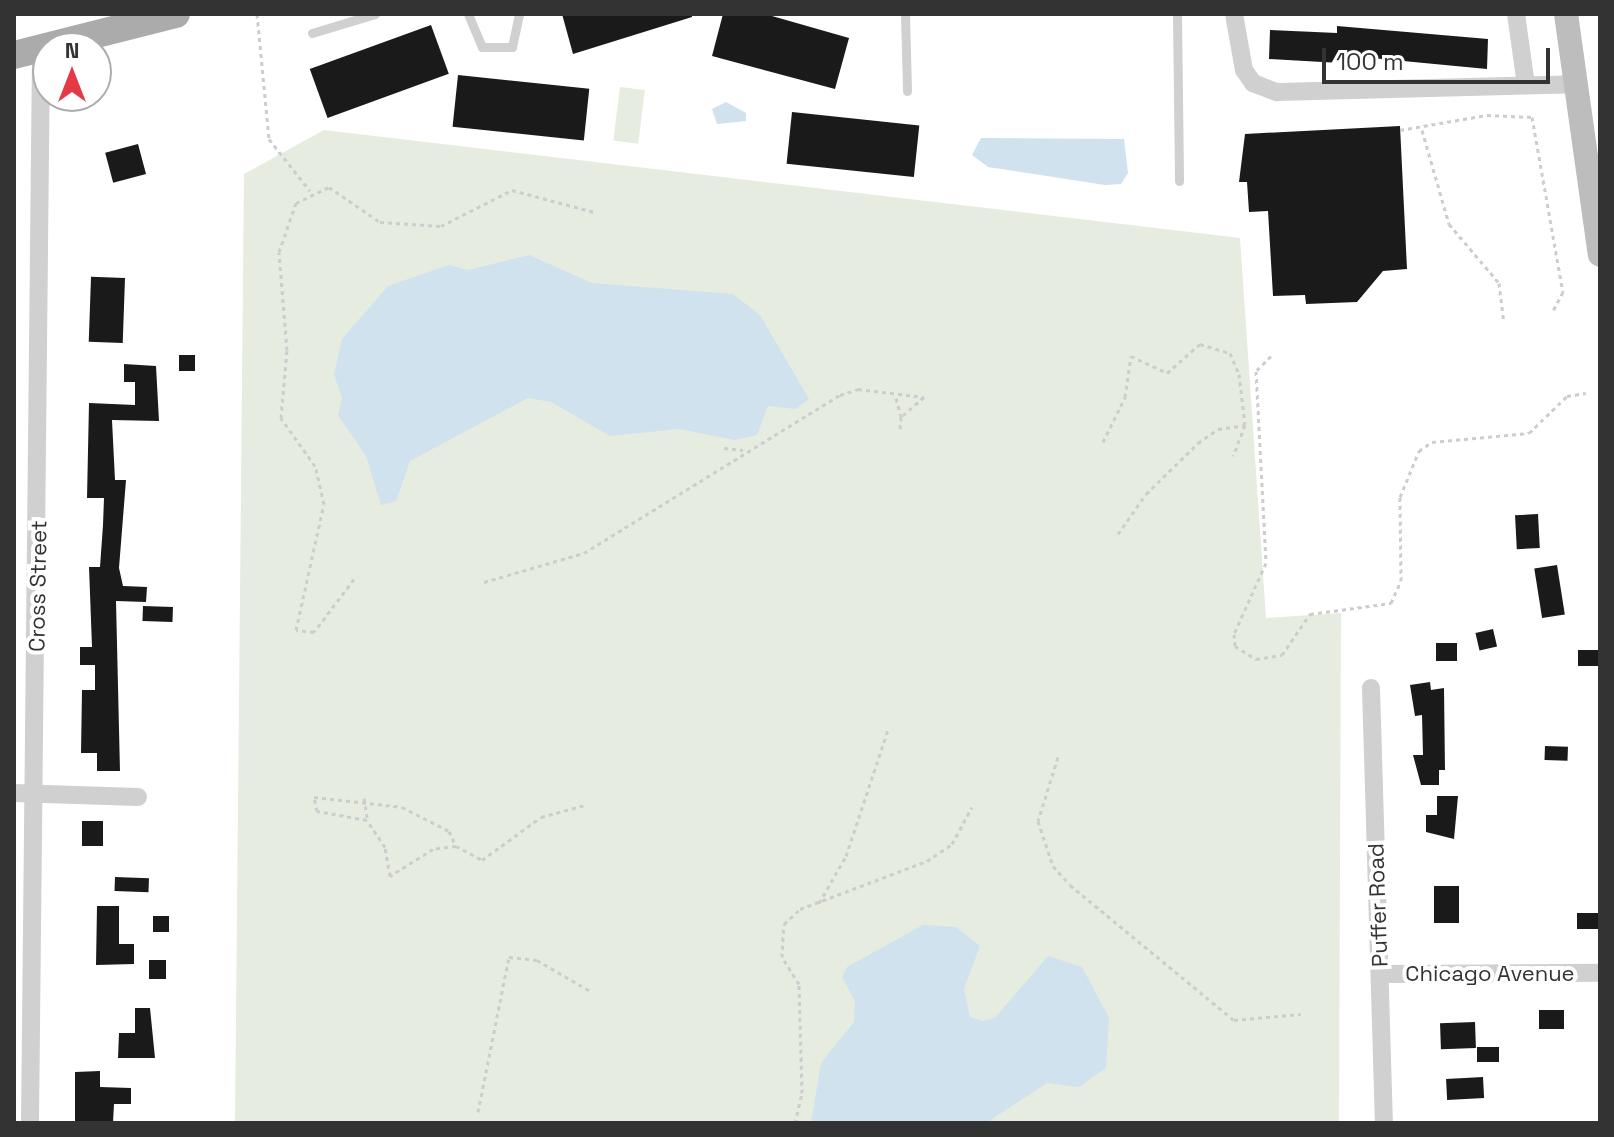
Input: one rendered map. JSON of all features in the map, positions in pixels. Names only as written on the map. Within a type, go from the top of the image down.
[{"type":"main road","points":[[1566,14],[1597,204],[1600,255]]},
{"type":"main road","points":[[28,52],[162,16]]},
{"type":"street","points":[[1234,14],[1244,70],[1253,83],[1277,92],[1576,84]]},
{"type":"street","points":[[1516,14],[1526,85]]},
{"type":"street","name":"Cross Street","points":[[28,52],[35,793],[30,1123]]},
{"type":"street","name":"Puffer Road","points":[[1371,688],[1384,1123]]},
{"type":"street","points":[[14,793],[138,797]]},
{"type":"street","name":"Chicago Avenue","points":[[1381,974],[1600,973]]},
{"type":"lane","points":[[312,33],[375,14]]},
{"type":"lane","points":[[468,14],[482,47],[512,47],[519,14]]},
{"type":"lane","points":[[905,14],[907,91]]},
{"type":"lane","points":[[1177,14],[1179,181]]},
{"type":"path","points":[[257,14],[269,139],[310,191]]},
{"type":"path","points":[[1400,130],[1422,130],[1508,114],[1539,125],[1563,292],[1552,313]]},
{"type":"path","points":[[1422,130],[1449,224],[1499,283],[1504,321]]},
{"type":"path","points":[[310,191],[339,190],[380,222],[454,223],[512,190],[594,212]]},
{"type":"path","points":[[310,191],[285,225],[279,252],[287,350],[281,418],[315,466],[324,504],[296,630],[314,632],[354,579]]},
{"type":"path","points":[[1103,442],[1125,397],[1131,356],[1167,373],[1200,344],[1230,353],[1245,425],[1233,456]]},
{"type":"path","points":[[1271,356],[1256,371],[1266,563],[1234,634],[1235,646],[1256,659],[1282,655],[1310,614],[1391,603],[1401,581],[1400,497],[1419,451],[1432,442],[1529,433],[1567,396],[1586,393]]},
{"type":"path","points":[[484,582],[584,553],[743,450],[840,395],[858,389],[896,398],[924,397],[901,417]]},
{"type":"path","points":[[896,398],[901,417],[900,430]]},
{"type":"path","points":[[1118,534],[1146,494],[1198,443],[1218,429],[1245,425]]},
{"type":"path","points":[[724,448],[743,450]]},
{"type":"path","points":[[819,903],[846,856],[888,730]]},
{"type":"path","points":[[1058,757],[1038,821],[1053,866],[1070,885],[1234,1020],[1301,1014]]},
{"type":"path","points":[[367,820],[313,805],[314,797],[364,798],[435,823],[456,846],[482,860],[541,817],[585,805]]},
{"type":"path","points":[[364,798],[367,820],[385,847],[390,876],[433,849],[456,846]]},
{"type":"path","points":[[795,1123],[802,1093],[799,984],[780,941],[784,924],[819,903],[927,861],[952,844],[972,807]]},
{"type":"path","points":[[478,1112],[509,957],[537,960],[590,991]]},
{"type":"shaded area","points":[[620,87],[645,90],[638,144],[613,141]]},
{"type":"shaded area","points":[[324,130],[1240,238],[1266,618],[1341,613],[1339,1123],[235,1123],[244,174]]},
{"type":"water","points":[[726,102],[746,113],[746,121],[717,124],[712,109]]},
{"type":"water","points":[[981,138],[1124,139],[1128,173],[1121,184],[1105,185],[988,167],[972,155]]},
{"type":"water","points":[[529,255],[592,283],[733,294],[760,315],[809,399],[796,409],[768,406],[757,435],[735,440],[679,429],[610,436],[551,402],[528,398],[410,461],[396,501],[381,505],[366,456],[338,415],[342,398],[334,374],[342,339],[388,286],[449,265],[468,270]]},
{"type":"water","points":[[923,925],[956,927],[980,946],[964,989],[970,1017],[982,1021],[995,1018],[1048,956],[1082,967],[1109,1018],[1106,1068],[1079,1087],[1047,1083],[986,1123],[811,1123],[821,1063],[854,1022],[855,1001],[842,977],[847,967]]},
{"type":"building","points":[[562,14],[692,14],[692,17],[573,54]]},
{"type":"building","points":[[723,14],[765,14],[849,38],[835,89],[712,56]]},
{"type":"building","points":[[431,25],[449,74],[328,118],[310,69]]},
{"type":"building","points":[[1337,26],[1488,39],[1487,69],[1340,55],[1340,63],[1269,59],[1270,30],[1337,33]]},
{"type":"building","points":[[458,75],[589,89],[584,141],[453,127]]},
{"type":"building","points":[[792,112],[919,125],[914,177],[787,164]]},
{"type":"building","points":[[1400,126],[1407,269],[1383,271],[1357,302],[1306,304],[1305,295],[1273,296],[1268,211],[1249,212],[1247,182],[1239,182],[1245,134]]},
{"type":"building","points":[[138,144],[146,174],[113,183],[105,153]]},
{"type":"building","points":[[91,277],[125,278],[123,343],[89,342]]},
{"type":"building","points":[[179,355],[195,355],[195,371],[179,371]]},
{"type":"building","points":[[124,364],[156,366],[159,421],[112,420],[115,480],[126,480],[119,568],[123,586],[147,587],[146,602],[116,601],[120,771],[97,771],[97,753],[81,753],[82,690],[95,690],[95,665],[80,665],[80,647],[92,647],[89,567],[100,567],[104,498],[87,498],[89,403],[135,405],[135,382],[124,382]]},
{"type":"building","points":[[1538,514],[1540,548],[1517,549],[1515,515]]},
{"type":"building","points":[[1557,565],[1565,614],[1542,618],[1534,569]]},
{"type":"building","points":[[143,606],[173,607],[172,622],[142,621]]},
{"type":"building","points":[[1493,629],[1497,647],[1480,651],[1475,633]]},
{"type":"building","points":[[1436,643],[1457,643],[1457,661],[1436,661]]},
{"type":"building","points":[[1578,650],[1600,650],[1600,666],[1578,666]]},
{"type":"building","points":[[1430,682],[1431,690],[1444,688],[1445,770],[1439,770],[1439,785],[1421,785],[1413,755],[1423,755],[1422,715],[1415,716],[1410,685]]},
{"type":"building","points":[[1545,746],[1568,747],[1567,761],[1545,760]]},
{"type":"building","points":[[1437,796],[1458,796],[1454,839],[1426,832],[1426,815],[1437,815]]},
{"type":"building","points":[[82,821],[103,821],[103,846],[82,846]]},
{"type":"building","points":[[115,877],[149,878],[148,892],[115,891]]},
{"type":"building","points":[[1434,886],[1459,886],[1459,923],[1434,923]]},
{"type":"building","points":[[97,906],[119,906],[119,944],[134,944],[134,964],[96,965]]},
{"type":"building","points":[[1577,913],[1600,913],[1600,929],[1577,929]]},
{"type":"building","points":[[153,916],[169,916],[169,932],[153,932]]},
{"type":"building","points":[[149,960],[166,960],[166,979],[149,979]]},
{"type":"building","points":[[135,1008],[150,1008],[155,1058],[118,1058],[119,1033],[135,1033]]},
{"type":"building","points":[[1539,1010],[1564,1010],[1564,1029],[1539,1029]]},
{"type":"building","points":[[1475,1022],[1476,1048],[1441,1049],[1440,1023]]},
{"type":"building","points":[[1477,1047],[1499,1047],[1499,1062],[1477,1062]]},
{"type":"building","points":[[100,1071],[100,1087],[131,1088],[131,1104],[114,1104],[113,1123],[75,1123],[75,1072]]},
{"type":"building","points":[[1483,1077],[1484,1098],[1447,1100],[1446,1079]]}]
